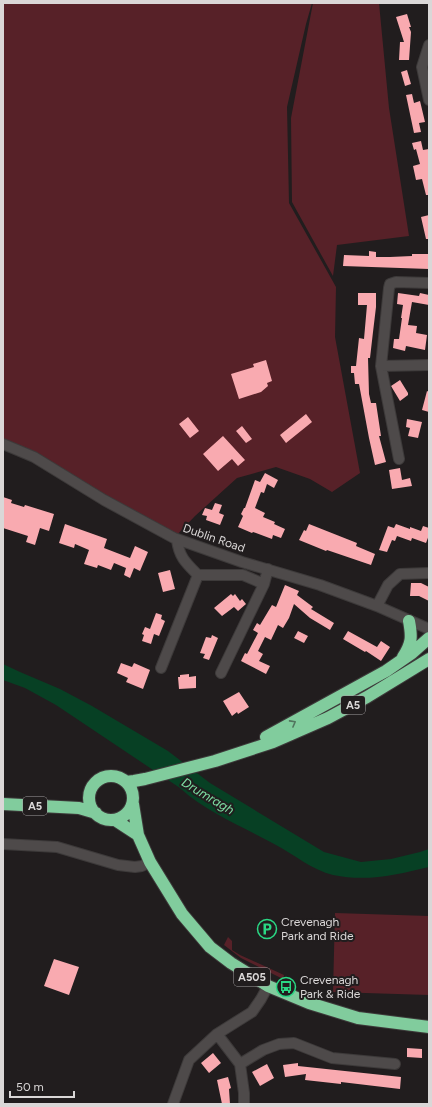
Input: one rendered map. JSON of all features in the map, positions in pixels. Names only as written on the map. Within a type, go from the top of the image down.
[{"type":"highway","points":[[399,663],[410,646],[412,636],[409,621]]},
{"type":"highway","points":[[234,755],[386,671],[399,663],[429,638]]},
{"type":"highway","name":"A5","points":[[67,807],[84,800],[90,794],[96,782],[105,777],[112,776],[126,782],[134,781],[214,761],[273,742],[328,718],[367,697],[429,659]]},
{"type":"highway","name":"A5","points":[[3,804],[79,808],[96,813],[104,819],[115,820],[124,816],[130,809],[132,798],[148,778]]},
{"type":"highway","points":[[126,782],[132,798]]},
{"type":"highway","points":[[90,794],[91,806],[96,813]]},
{"type":"highway","name":"A505","points":[[132,798],[138,835],[150,862],[182,914],[210,947],[231,963],[268,986],[309,1003],[358,1018],[429,1027]]},
{"type":"highway","points":[[115,820],[138,835]]},
{"type":"street","points":[[429,45],[422,67],[429,100]]},
{"type":"street","points":[[400,459],[381,366],[389,288],[390,284],[396,282],[429,283]]},
{"type":"street","points":[[381,366],[429,365]]},
{"type":"street","name":"Dublin Road","points":[[3,444],[34,457],[115,506],[177,540],[242,562],[320,585],[377,606],[429,629]]},
{"type":"street","points":[[177,540],[178,550],[182,559],[198,574],[243,575],[264,584]]},
{"type":"street","points":[[221,673],[264,584],[268,569]]},
{"type":"street","points":[[377,606],[388,585],[400,574],[429,573]]},
{"type":"street","points":[[161,668],[198,574]]},
{"type":"street","points":[[3,844],[57,847],[118,865],[135,867],[142,866],[150,862]]},
{"type":"street","points":[[173,1104],[190,1060],[217,1034],[252,1012],[268,986]]},
{"type":"street","points":[[217,1034],[240,1064],[244,1104]]},
{"type":"street","points":[[240,1064],[263,1050],[279,1044],[294,1043],[332,1058],[395,1064]]},
{"type":"shaded area","points":[[3,3],[312,3],[287,107],[289,203],[336,287],[335,337],[360,473],[332,492],[310,479],[276,467],[237,478],[195,516],[174,538],[3,444]]},
{"type":"shaded area","points":[[313,3],[379,3],[389,108],[409,236],[337,245],[333,276],[292,202],[291,118]]},
{"type":"shaded area","points":[[335,913],[429,916],[429,995],[333,992]]},
{"type":"shaded area","points":[[228,937],[232,941],[232,950],[284,975],[283,979],[241,958],[224,945]]},
{"type":"water","name":"Drumragh","points":[[3,664],[60,689],[92,706],[168,751],[210,783],[324,852],[361,862],[391,859],[429,849],[429,867],[393,875],[370,878],[333,875],[318,870],[276,845],[202,805],[180,788],[56,705],[25,688],[3,680]]},
{"type":"building","points":[[407,14],[411,27],[409,27],[411,32],[409,60],[399,60],[400,42],[404,42],[396,17]]},
{"type":"building","points":[[407,70],[411,84],[405,86],[401,72]]},
{"type":"building","points":[[412,94],[414,103],[420,101],[425,122],[419,123],[421,132],[414,133],[406,95]]},
{"type":"building","points":[[421,141],[423,150],[429,149],[429,195],[426,195],[422,179],[416,180],[413,166],[420,164],[416,149],[414,150],[412,143]]},
{"type":"building","points":[[429,215],[429,239],[426,239],[421,217]]},
{"type":"building","points":[[369,251],[376,252],[376,257],[429,254],[429,269],[343,266],[344,255],[369,256]]},
{"type":"building","points":[[358,293],[376,293],[376,307],[370,358],[368,358],[369,394],[371,403],[376,403],[381,436],[379,436],[386,462],[375,465],[359,384],[355,384],[354,373],[351,373],[351,366],[356,366],[359,338],[364,339],[367,305],[358,305]]},
{"type":"building","points":[[398,293],[419,296],[420,293],[429,295],[429,305],[412,302],[408,325],[417,326],[416,333],[427,335],[425,350],[406,346],[405,351],[393,348],[394,339],[399,339],[402,318],[403,305],[397,304]]},
{"type":"building","points":[[266,360],[272,381],[267,383],[268,386],[261,392],[239,399],[231,374],[254,367],[253,364]]},
{"type":"building","points":[[400,380],[408,395],[400,401],[391,386]]},
{"type":"building","points":[[427,391],[429,392],[429,412],[422,410]]},
{"type":"building","points":[[306,414],[312,422],[286,443],[280,435]]},
{"type":"building","points":[[188,417],[199,431],[190,438],[179,424]]},
{"type":"building","points":[[407,419],[422,422],[418,438],[408,436],[410,428],[406,427]]},
{"type":"building","points":[[242,426],[252,439],[246,443],[236,431]]},
{"type":"building","points":[[223,436],[245,460],[238,466],[232,459],[218,471],[203,454]]},
{"type":"building","points":[[400,468],[402,480],[410,478],[412,486],[392,489],[389,470]]},
{"type":"building","points":[[265,473],[278,480],[274,488],[267,484],[264,493],[261,492],[255,508],[265,513],[263,517],[275,522],[274,524],[285,529],[281,538],[273,535],[272,539],[238,527],[243,516],[241,514],[245,508],[255,480],[260,482]]},
{"type":"building","points":[[3,497],[12,500],[11,503],[24,507],[25,505],[54,514],[49,531],[40,528],[35,545],[26,542],[28,536],[3,528]]},
{"type":"building","points":[[215,503],[222,505],[219,513],[224,515],[220,525],[206,520],[207,516],[202,515],[205,508],[212,510]]},
{"type":"building","points":[[65,524],[107,539],[104,548],[130,558],[135,546],[148,552],[140,571],[134,568],[130,578],[124,575],[126,568],[114,563],[111,570],[98,565],[97,568],[84,564],[89,550],[75,544],[74,548],[59,543]]},
{"type":"building","points":[[309,524],[357,543],[356,546],[375,554],[371,565],[327,550],[326,551],[299,540]]},
{"type":"building","points":[[396,524],[421,531],[423,526],[429,528],[429,535],[426,543],[412,538],[411,541],[397,536],[395,541],[392,540],[387,552],[379,550],[388,526],[394,528]]},
{"type":"building","points":[[170,570],[175,589],[163,592],[158,573]]},
{"type":"building","points":[[411,583],[421,583],[429,587],[429,601],[419,596],[410,596]]},
{"type":"building","points":[[285,585],[299,591],[297,595],[313,607],[311,609],[334,623],[330,630],[310,618],[294,604],[289,618],[283,628],[278,625],[271,640],[265,637],[258,651],[263,654],[259,661],[270,666],[266,674],[241,661],[245,653],[247,654],[258,633],[253,630],[257,623],[260,625],[272,605],[276,607]]},
{"type":"building","points":[[231,594],[233,596],[235,594],[240,601],[242,599],[246,604],[238,611],[234,607],[222,616],[214,608]]},
{"type":"building","points":[[156,613],[162,615],[161,619],[165,621],[159,636],[154,634],[151,644],[142,641],[144,635],[142,634],[145,627],[150,629]]},
{"type":"building","points":[[298,631],[308,636],[304,643],[294,638]]},
{"type":"building","points":[[348,631],[377,647],[381,641],[390,647],[381,661],[343,639]]},
{"type":"building","points":[[212,635],[218,638],[209,660],[203,658],[205,654],[200,653],[206,637],[211,638]]},
{"type":"building","points":[[121,663],[132,667],[134,663],[150,670],[143,689],[126,682],[128,678],[117,673]]},
{"type":"building","points":[[189,674],[189,677],[196,676],[196,688],[179,689],[178,677],[180,677],[180,675]]},
{"type":"building","points":[[239,692],[249,707],[232,716],[223,701]]},
{"type":"building","points":[[54,959],[79,967],[69,995],[44,986]]},
{"type":"building","points":[[407,1048],[422,1049],[422,1058],[407,1057]]},
{"type":"building","points":[[213,1053],[221,1063],[209,1073],[201,1063]]},
{"type":"building","points":[[298,1063],[298,1066],[401,1077],[400,1089],[341,1082],[341,1084],[305,1080],[306,1074],[285,1077],[283,1065]]},
{"type":"building","points":[[267,1064],[274,1078],[260,1086],[252,1072]]},
{"type":"building","points":[[228,1077],[231,1088],[229,1089],[230,1104],[222,1104],[217,1080]]},
{"type":"place","name":"Crevenagh Park and Ride","points":[[267,929]]},
{"type":"place","name":"Crevenagh Park & Ride","points":[[286,987]]}]
